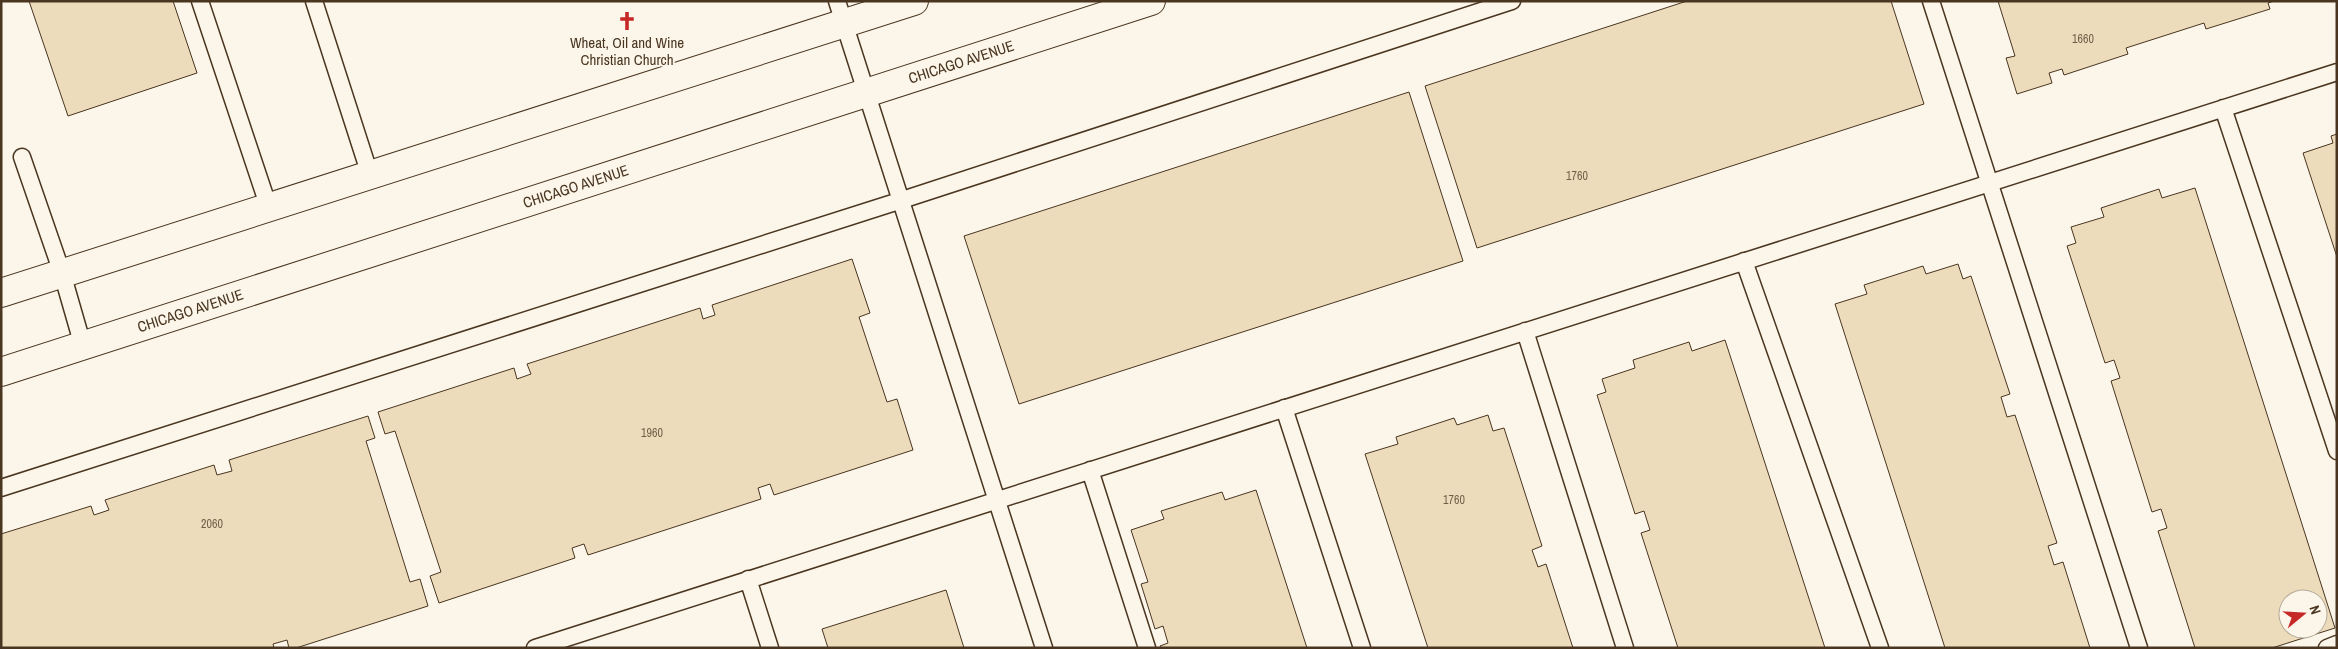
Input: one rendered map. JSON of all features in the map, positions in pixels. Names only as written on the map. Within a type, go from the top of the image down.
[{"type":"main road","points":[[1,293],[370,175],[841,13],[914,1]]},
{"type":"main road","name":"CHICAGO AVENUE","points":[[1,372],[1151,1]]},
{"type":"lane","points":[[200,1],[269,208]]},
{"type":"lane","points":[[314,1],[370,175]]},
{"type":"lane","points":[[1,488],[902,200],[1512,1]]},
{"type":"lane","points":[[1931,1],[2139,648]]},
{"type":"lane","points":[[841,13],[1044,648]]},
{"type":"lane","points":[[534,648],[2337,72]]},
{"type":"lane","points":[[2223,108],[2337,451]]},
{"type":"lane","points":[[22,158],[62,274],[82,346]]},
{"type":"lane","points":[[1744,261],[1880,648]]},
{"type":"lane","points":[[1525,331],[1625,648]]},
{"type":"lane","points":[[1284,408],[1362,648]]},
{"type":"lane","points":[[1090,470],[1146,648]]},
{"type":"lane","points":[[748,579],[770,648]]},
{"type":"lane","points":[[2326,648],[2337,644]]},
{"type":"building","points":[[29,1],[173,1],[197,73],[68,116]]},
{"type":"building","points":[[1687,1],[1891,1],[1924,104],[1477,248],[1425,86]]},
{"type":"building","points":[[1998,1],[2274,1],[2268,3],[2270,9],[2206,29],[2204,23],[2126,48],[2128,54],[2064,75],[2062,69],[2049,73],[2052,83],[2017,94],[2006,58],[2015,56]]},
{"type":"building","points":[[1409,92],[1463,261],[1019,404],[964,236]]},
{"type":"building","points":[[2337,134],[2337,257],[2303,153],[2333,143],[2331,136]]},
{"type":"building","points":[[2195,188],[2323,589],[2278,589],[2278,639],[2300,639],[2272,648],[2195,648],[2158,531],[2167,528],[2161,509],[2152,512],[2111,381],[2120,378],[2114,360],[2105,363],[2067,246],[2076,243],[2071,227],[2104,217],[2101,208],[2159,189],[2162,198]]},
{"type":"building","points":[[852,259],[870,313],[859,317],[887,402],[897,399],[913,450],[774,495],[770,484],[758,488],[761,499],[588,555],[584,544],[572,548],[575,558],[439,603],[430,576],[441,572],[395,431],[385,434],[378,412],[514,368],[517,379],[531,374],[527,364],[700,308],[703,319],[715,315],[712,305]]},
{"type":"building","points":[[1958,264],[1963,279],[1971,276],[2010,394],[2001,397],[2007,417],[2015,415],[2057,543],[2048,546],[2054,565],[2063,562],[2090,648],[1945,648],[1835,304],[1867,294],[1864,285],[1923,266],[1926,274]]},
{"type":"building","points":[[1725,340],[1825,648],[1678,648],[1641,533],[1650,530],[1644,511],[1635,514],[1597,395],[1606,392],[1602,379],[1635,368],[1633,360],[1689,342],[1692,351]]},
{"type":"building","points":[[1488,415],[1493,431],[1504,428],[1542,546],[1532,550],[1538,567],[1546,564],[1573,648],[1428,648],[1365,454],[1398,444],[1396,437],[1454,418],[1457,425]]},
{"type":"building","points":[[368,416],[375,438],[366,441],[410,582],[420,579],[428,606],[296,648],[289,648],[287,640],[273,644],[274,648],[1,648],[1,534],[91,506],[94,515],[109,510],[105,500],[214,465],[217,475],[232,471],[229,460]]},
{"type":"building","points":[[1256,490],[1307,648],[1161,648],[1160,646],[1168,643],[1163,626],[1155,629],[1141,584],[1148,582],[1131,530],[1164,519],[1161,511],[1222,492],[1225,500]]},
{"type":"building","points":[[946,590],[964,648],[828,648],[822,629]]},
{"type":"building","points":[[2328,606],[2335,628],[2328,630]]},
{"type":"place","name":"Wheat, Oil and Wine Christian Church","points":[[627,21]]}]
